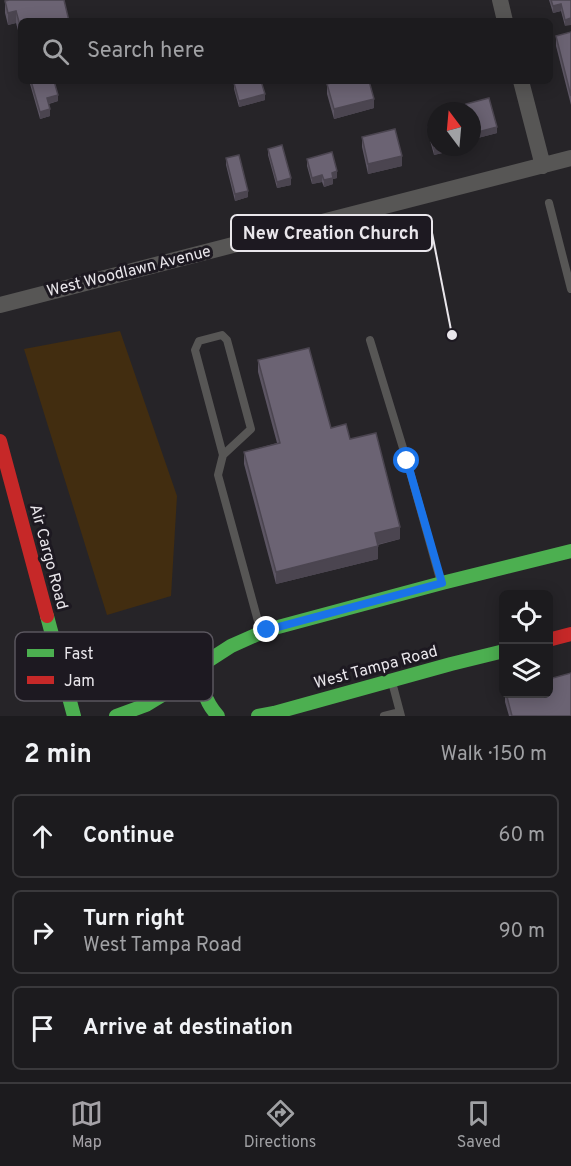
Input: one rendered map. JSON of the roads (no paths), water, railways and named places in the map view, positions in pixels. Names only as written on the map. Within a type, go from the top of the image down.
[{"type":"street","points":[[500,0],[504,18]]},
{"type":"street","points":[[522,84],[543,166]]},
{"type":"street","name":"West Woodlawn Avenue","points":[[0,305],[571,158]]},
{"type":"street","name":"Air Cargo Road","points":[[0,441],[51,632]]},
{"type":"street","points":[[213,657],[231,646],[267,630],[571,551]]},
{"type":"street","points":[[553,639],[571,634]]},
{"type":"street","name":"West Tampa Road","points":[[258,716],[274,714],[499,652]]},
{"type":"street","name":"Air Cargo Road","points":[[70,701],[74,716]]},
{"type":"street","points":[[116,716],[154,701]]},
{"type":"street","points":[[206,701],[218,716]]},
{"type":"lane","points":[[549,203],[571,289]]},
{"type":"lane","points":[[223,456],[251,429],[227,340],[222,335],[199,341],[195,350],[223,456],[218,475],[261,632]]},
{"type":"lane","points":[[370,340],[442,583]]},
{"type":"lane","points":[[384,716],[401,714],[392,681]]},
{"type":"place","name":"New Creation Church","points":[[452,335]]}]
